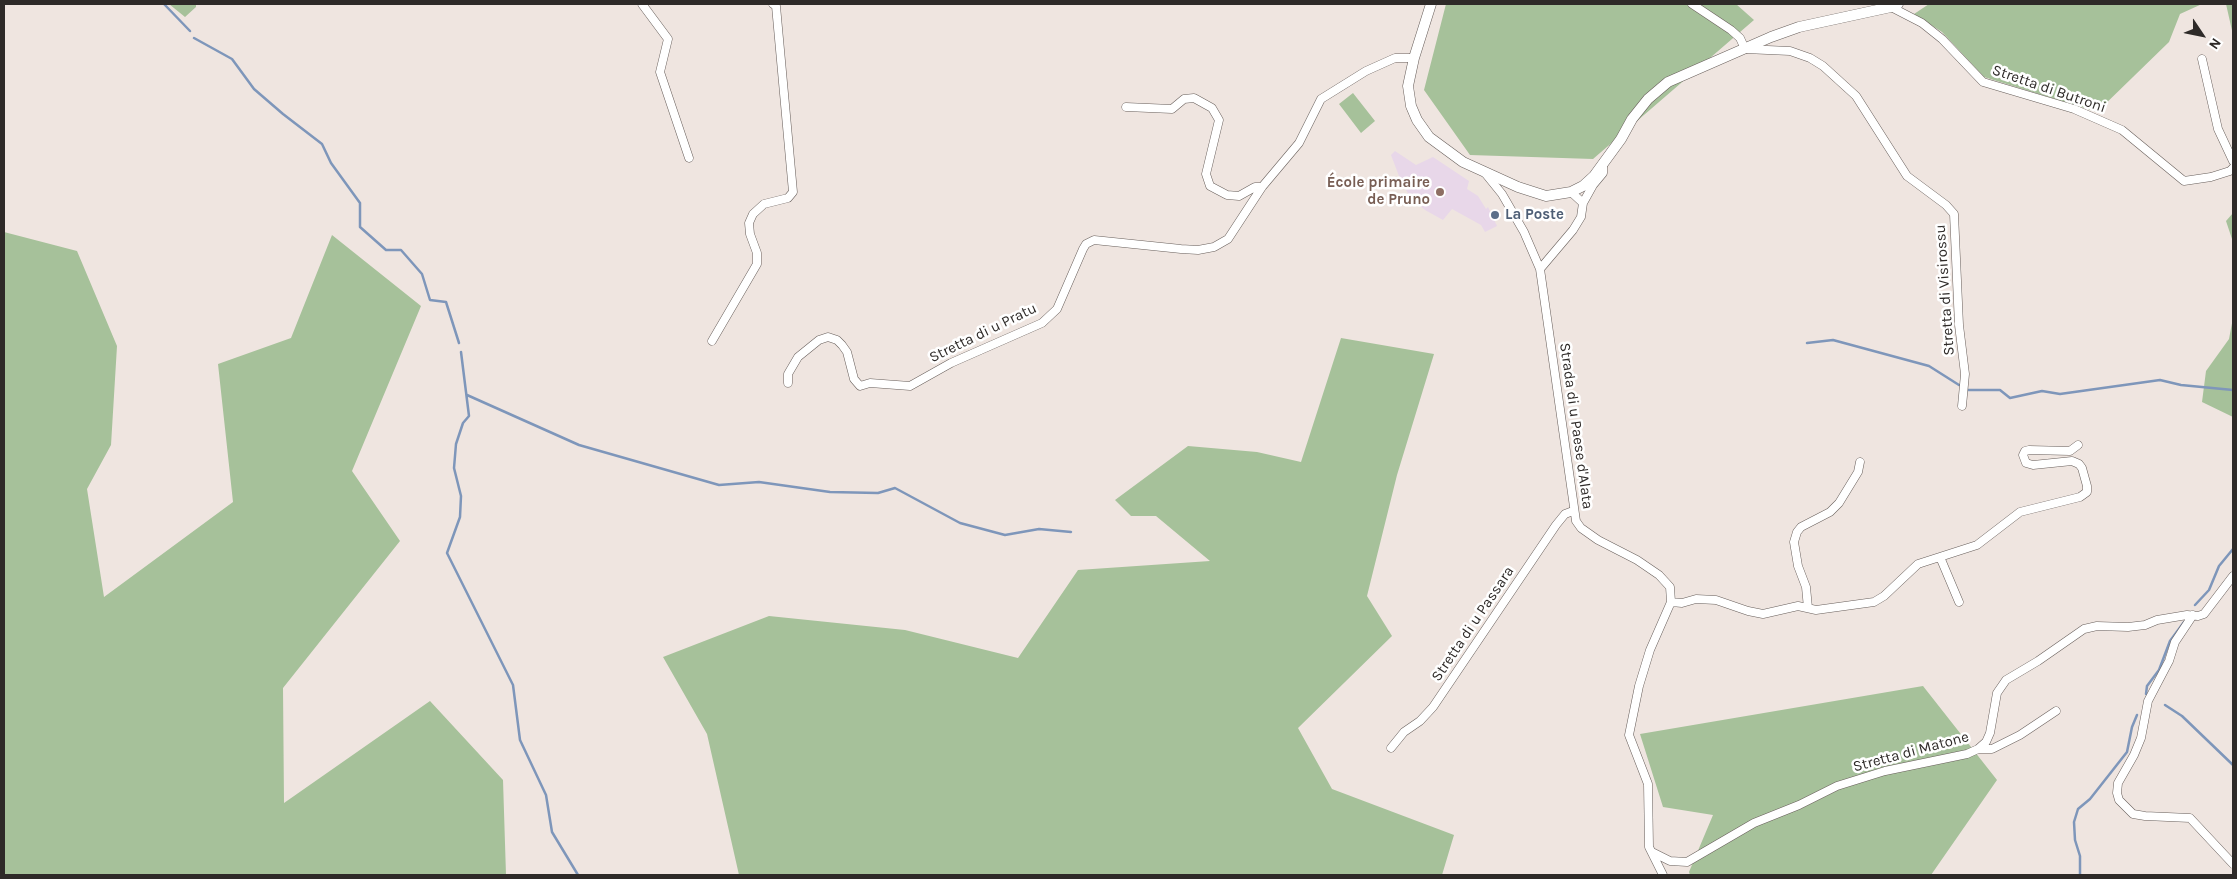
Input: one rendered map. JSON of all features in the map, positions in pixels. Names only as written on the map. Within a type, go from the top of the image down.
[{"type":"street","points":[[642,4],[668,39],[660,72],[688,158]]},
{"type":"street","points":[[712,341],[757,264],[757,253],[750,234],[749,223],[753,214],[764,204],[788,198],[793,192],[776,6],[773,4]]},
{"type":"street","points":[[1431,4],[1414,58],[1408,86],[1411,106],[1417,120],[1429,137],[1443,150],[1485,173],[1546,196],[1571,192],[1582,186],[1603,164],[1637,112],[1648,99],[1668,82],[1799,27],[1895,5]]},
{"type":"street","points":[[1692,4],[1740,38],[1745,49]]},
{"type":"street","name":"Stretta di Butroni","points":[[1895,5],[1942,39],[1983,82],[2074,109],[2122,130],[2184,181],[2211,177],[2230,171],[2233,168]]},
{"type":"street","name":"Stretta di Visirossu","points":[[1745,49],[1790,50],[1810,58],[1823,66],[1856,96],[1907,176],[1946,205],[1954,214],[1958,316],[1965,374],[1962,406]]},
{"type":"street","name":"Stretta di u Pratu","points":[[788,383],[788,374],[798,357],[815,343],[828,337],[837,340],[842,345],[854,379],[860,386],[870,383],[910,386],[951,363],[1042,323],[1057,308],[1086,244],[1094,240],[1198,250],[1214,247],[1228,239],[1262,187],[1299,143],[1321,99],[1366,71],[1395,58],[1414,58]]},
{"type":"street","points":[[2202,59],[2218,129],[2233,161]]},
{"type":"street","points":[[1126,107],[1172,110],[1184,100],[1194,98],[1212,108],[1219,120],[1206,174],[1210,186],[1227,195],[1240,196],[1255,187],[1262,187]]},
{"type":"street","points":[[1540,269],[1573,230],[1584,210],[1583,202],[1593,184],[1603,173],[1603,164]]},
{"type":"street","name":"Strada di u Paese d'Alata","points":[[1485,173],[1507,202],[1524,232],[1540,269],[1573,511],[1576,520],[1581,528],[1598,540],[1637,560],[1666,580],[1670,587],[1671,602]]},
{"type":"street","points":[[1571,192],[1583,202]]},
{"type":"street","points":[[1663,875],[1649,847],[1648,784],[1629,735],[1639,686],[1650,650],[1671,602],[1682,603],[1696,599],[1716,600],[1748,612],[1763,614],[1798,606],[1816,610],[1874,602],[1884,596],[1918,564],[1977,545],[2020,512],[2080,497],[2087,492],[2082,468],[2078,464],[2072,461],[2033,465],[2026,463],[2023,455],[2025,451],[2029,450],[2070,451],[2078,445]]},
{"type":"street","points":[[1808,608],[1806,587],[1798,566],[1794,542],[1796,532],[1801,527],[1830,512],[1839,503],[1858,472],[1860,462]]},
{"type":"street","name":"Stretta di u Passara","points":[[1391,748],[1404,732],[1420,721],[1433,707],[1556,524],[1565,514],[1573,511]]},
{"type":"street","points":[[1940,557],[1959,602]]},
{"type":"street","name":"Stretta di Matone","points":[[1652,852],[1670,861],[1687,862],[1754,823],[1799,805],[1837,786],[1886,771],[1967,754],[1978,749],[1986,742],[1990,733],[2000,687],[2006,680],[2038,662],[2084,629],[2097,626],[2128,627],[2145,625],[2157,620],[2204,614],[2233,576]]},
{"type":"street","points":[[2193,615],[2175,642],[2169,661],[2148,700],[2141,738],[2134,755],[2118,783],[2117,793],[2119,800],[2133,814],[2190,818],[2233,864]]},
{"type":"street","points":[[1978,749],[1992,749],[2020,735],[2056,711]]},
{"type":"shaded area","name":"École primaire de Pruno","points":[[1395,151],[1416,165],[1433,157],[1469,181],[1467,189],[1478,196],[1486,209],[1488,207],[1497,226],[1485,232],[1481,225],[1452,209],[1443,220],[1425,210],[1412,199],[1402,184],[1391,155]]},
{"type":"green space","points":[[169,4],[196,4],[196,7],[185,17]]},
{"type":"green space","points":[[1446,4],[1736,4],[1754,20],[1593,159],[1470,155],[1424,90]]},
{"type":"green space","points":[[1929,4],[2202,4],[2180,14],[2169,42],[2097,112],[1984,77],[1942,32],[1914,14]]},
{"type":"green space","points":[[2226,4],[2233,4],[2233,35]]},
{"type":"green space","points":[[1353,93],[1375,121],[1361,133],[1339,104]]},
{"type":"green space","points":[[2233,213],[2233,242],[2226,221]]},
{"type":"green space","points":[[4,232],[77,251],[117,346],[111,445],[87,489],[104,597],[233,502],[218,364],[291,338],[332,235],[421,306],[352,471],[400,541],[283,688],[284,803],[430,701],[503,780],[506,875],[4,875]]},
{"type":"green space","points":[[2233,318],[2233,417],[2202,402],[2206,371],[2229,339]]},
{"type":"green space","points":[[1341,338],[1434,354],[1397,475],[1367,596],[1392,636],[1298,728],[1332,789],[1454,835],[1442,875],[739,875],[707,734],[663,657],[769,616],[905,630],[1018,658],[1078,570],[1210,561],[1156,516],[1131,516],[1115,500],[1188,446],[1257,452],[1301,462]]},
{"type":"green space","points":[[1923,686],[1997,780],[1931,875],[1690,875],[1689,872],[1713,815],[1663,807],[1640,734]]},
{"type":"waterway","points":[[164,4],[190,31]]},
{"type":"waterway","points":[[194,38],[232,59],[254,89],[322,144],[331,163],[360,203],[360,227],[386,250],[401,250],[422,274],[430,300],[446,302],[459,343]]},
{"type":"waterway","points":[[1807,343],[1833,340],[1929,366],[1959,385]]},
{"type":"waterway","points":[[461,352],[469,416],[463,423],[456,444],[454,468],[461,496],[460,517],[447,553],[513,685],[520,740],[546,795],[552,832],[578,875]]},
{"type":"waterway","points":[[1968,390],[2000,390],[2010,398],[2042,391],[2060,394],[2160,380],[2181,385],[2233,390]]},
{"type":"waterway","points":[[467,395],[579,445],[719,485],[759,482],[830,492],[878,493],[895,488],[960,523],[1005,535],[1039,529],[1071,532]]},
{"type":"waterway","points":[[2195,605],[2209,590],[2219,566],[2233,549]]},
{"type":"waterway","points":[[2146,694],[2147,686],[2159,670],[2170,641],[2184,622]]},
{"type":"waterway","points":[[2165,705],[2182,716],[2233,765]]},
{"type":"waterway","points":[[2080,875],[2080,856],[2075,840],[2074,822],[2078,809],[2090,799],[2127,752],[2132,727],[2137,715]]},
{"type":"place","name":"École primaire de Pruno","points":[[1440,192]]},
{"type":"place","name":"La Poste","points":[[1495,215]]}]
